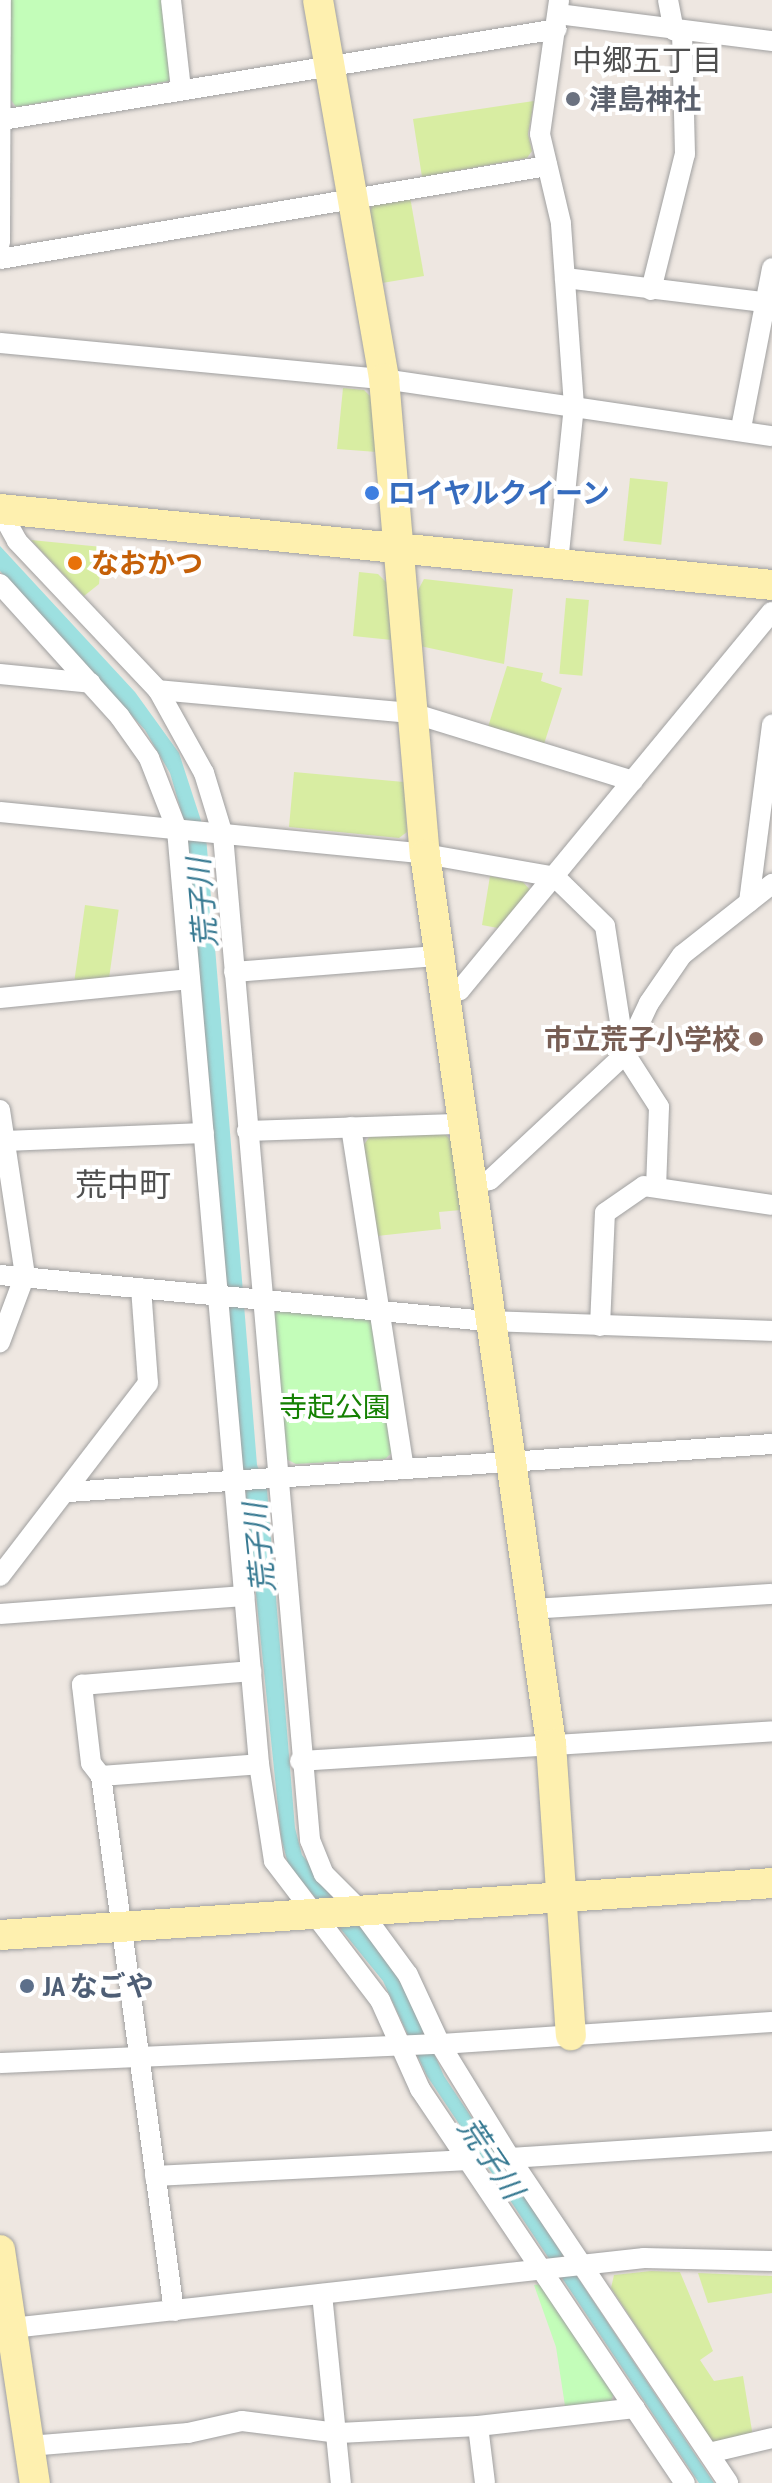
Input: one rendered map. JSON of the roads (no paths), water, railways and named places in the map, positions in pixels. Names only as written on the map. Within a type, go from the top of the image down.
[{"type":"street","points":[[0,243],[1,0]]},
{"type":"street","points":[[171,0],[181,89]]},
{"type":"street","points":[[318,0],[384,379],[425,854],[551,1744],[571,2035]]},
{"type":"street","points":[[651,290],[685,154],[678,31],[668,0]]},
{"type":"street","points":[[2,120],[330,63],[558,14],[772,41]]},
{"type":"street","points":[[558,14],[540,134],[561,223],[574,406],[558,563]]},
{"type":"street","points":[[0,259],[547,166]]},
{"type":"street","points":[[741,428],[772,268]]},
{"type":"street","points":[[565,278],[767,303]]},
{"type":"street","points":[[0,343],[384,379],[741,428],[772,436]]},
{"type":"street","points":[[0,510],[772,585]]},
{"type":"street","points":[[0,510],[17,541],[158,690],[204,773],[217,834],[234,972],[247,1131],[255,1300],[310,1840],[324,1874],[408,1975],[436,2044],[579,2266],[728,2483]]},
{"type":"street","points":[[0,584],[91,683],[149,758],[180,830],[190,979],[221,1296],[259,1764],[274,1861],[357,1965],[402,2043],[420,2089],[547,2269],[685,2483]]},
{"type":"street","points":[[445,993],[460,990],[772,612]]},
{"type":"street","points":[[0,674],[91,683]]},
{"type":"street","points":[[158,690],[412,713],[633,781]]},
{"type":"street","points":[[749,902],[772,724]]},
{"type":"street","points":[[0,812],[425,854],[555,877],[605,926],[625,1054],[659,1107],[656,1187]]},
{"type":"street","points":[[472,1184],[490,1180],[625,1054],[649,1003],[682,955],[772,884]]},
{"type":"street","points":[[234,972],[439,956]]},
{"type":"street","points":[[0,998],[190,979]]},
{"type":"street","points":[[0,1110],[25,1275],[0,1342]]},
{"type":"street","points":[[247,1131],[463,1124]]},
{"type":"street","points":[[351,1127],[404,1469]]},
{"type":"street","points":[[5,1141],[204,1133]]},
{"type":"street","points":[[600,1326],[605,1213],[644,1186],[772,1205]]},
{"type":"street","points":[[0,1275],[491,1321],[772,1331]]},
{"type":"street","points":[[0,1576],[68,1492],[82,1465],[148,1383],[141,1288]]},
{"type":"street","points":[[68,1492],[772,1444]]},
{"type":"street","points":[[531,1609],[772,1594]]},
{"type":"street","points":[[0,1614],[244,1596]]},
{"type":"street","points":[[174,2311],[101,1776],[91,1763],[82,1685],[251,1671]]},
{"type":"street","points":[[300,1761],[772,1731]]},
{"type":"street","points":[[101,1776],[259,1764]]},
{"type":"street","points":[[0,1935],[772,1883]]},
{"type":"street","points":[[0,2063],[402,2043],[436,2044],[772,2022]]},
{"type":"street","points":[[510,2158],[772,2141]]},
{"type":"street","points":[[155,2176],[469,2160]]},
{"type":"street","points":[[0,2250],[35,2483]]},
{"type":"street","points":[[12,2328],[644,2258],[772,2261]]},
{"type":"street","points":[[322,2294],[339,2433],[341,2483]]},
{"type":"street","points":[[29,2446],[188,2433],[242,2421],[339,2433],[478,2426],[635,2408]]},
{"type":"street","points":[[478,2426],[485,2483]]},
{"type":"street","points":[[709,2453],[772,2438]]},
{"type":"water","name":"荒子川","points":[[0,546],[135,692],[179,753],[206,836],[257,1465],[267,1489],[295,1828],[302,1855],[376,1944],[407,1993],[444,2076],[714,2483],[699,2483],[427,2076],[383,1981],[288,1864],[281,1837],[243,1468],[187,831],[170,773],[145,730],[0,571]]},
{"type":"place","name":"津島神社","points":[[573,99]]},
{"type":"place","name":"ロイヤルクイーン","points":[[372,493]]},
{"type":"place","name":"なおかつ","points":[[75,563]]},
{"type":"place","name":"市立荒子小学校","points":[[756,1039]]},
{"type":"place","name":"JA なごや","points":[[27,1986]]},
{"type":"district","name":"中郷五丁目","points":[[647,60]]},
{"type":"district","name":"荒中町","points":[[123,1184]]},
{"type":"park label","name":"寺起公園","points":[[335,1407]]}]
